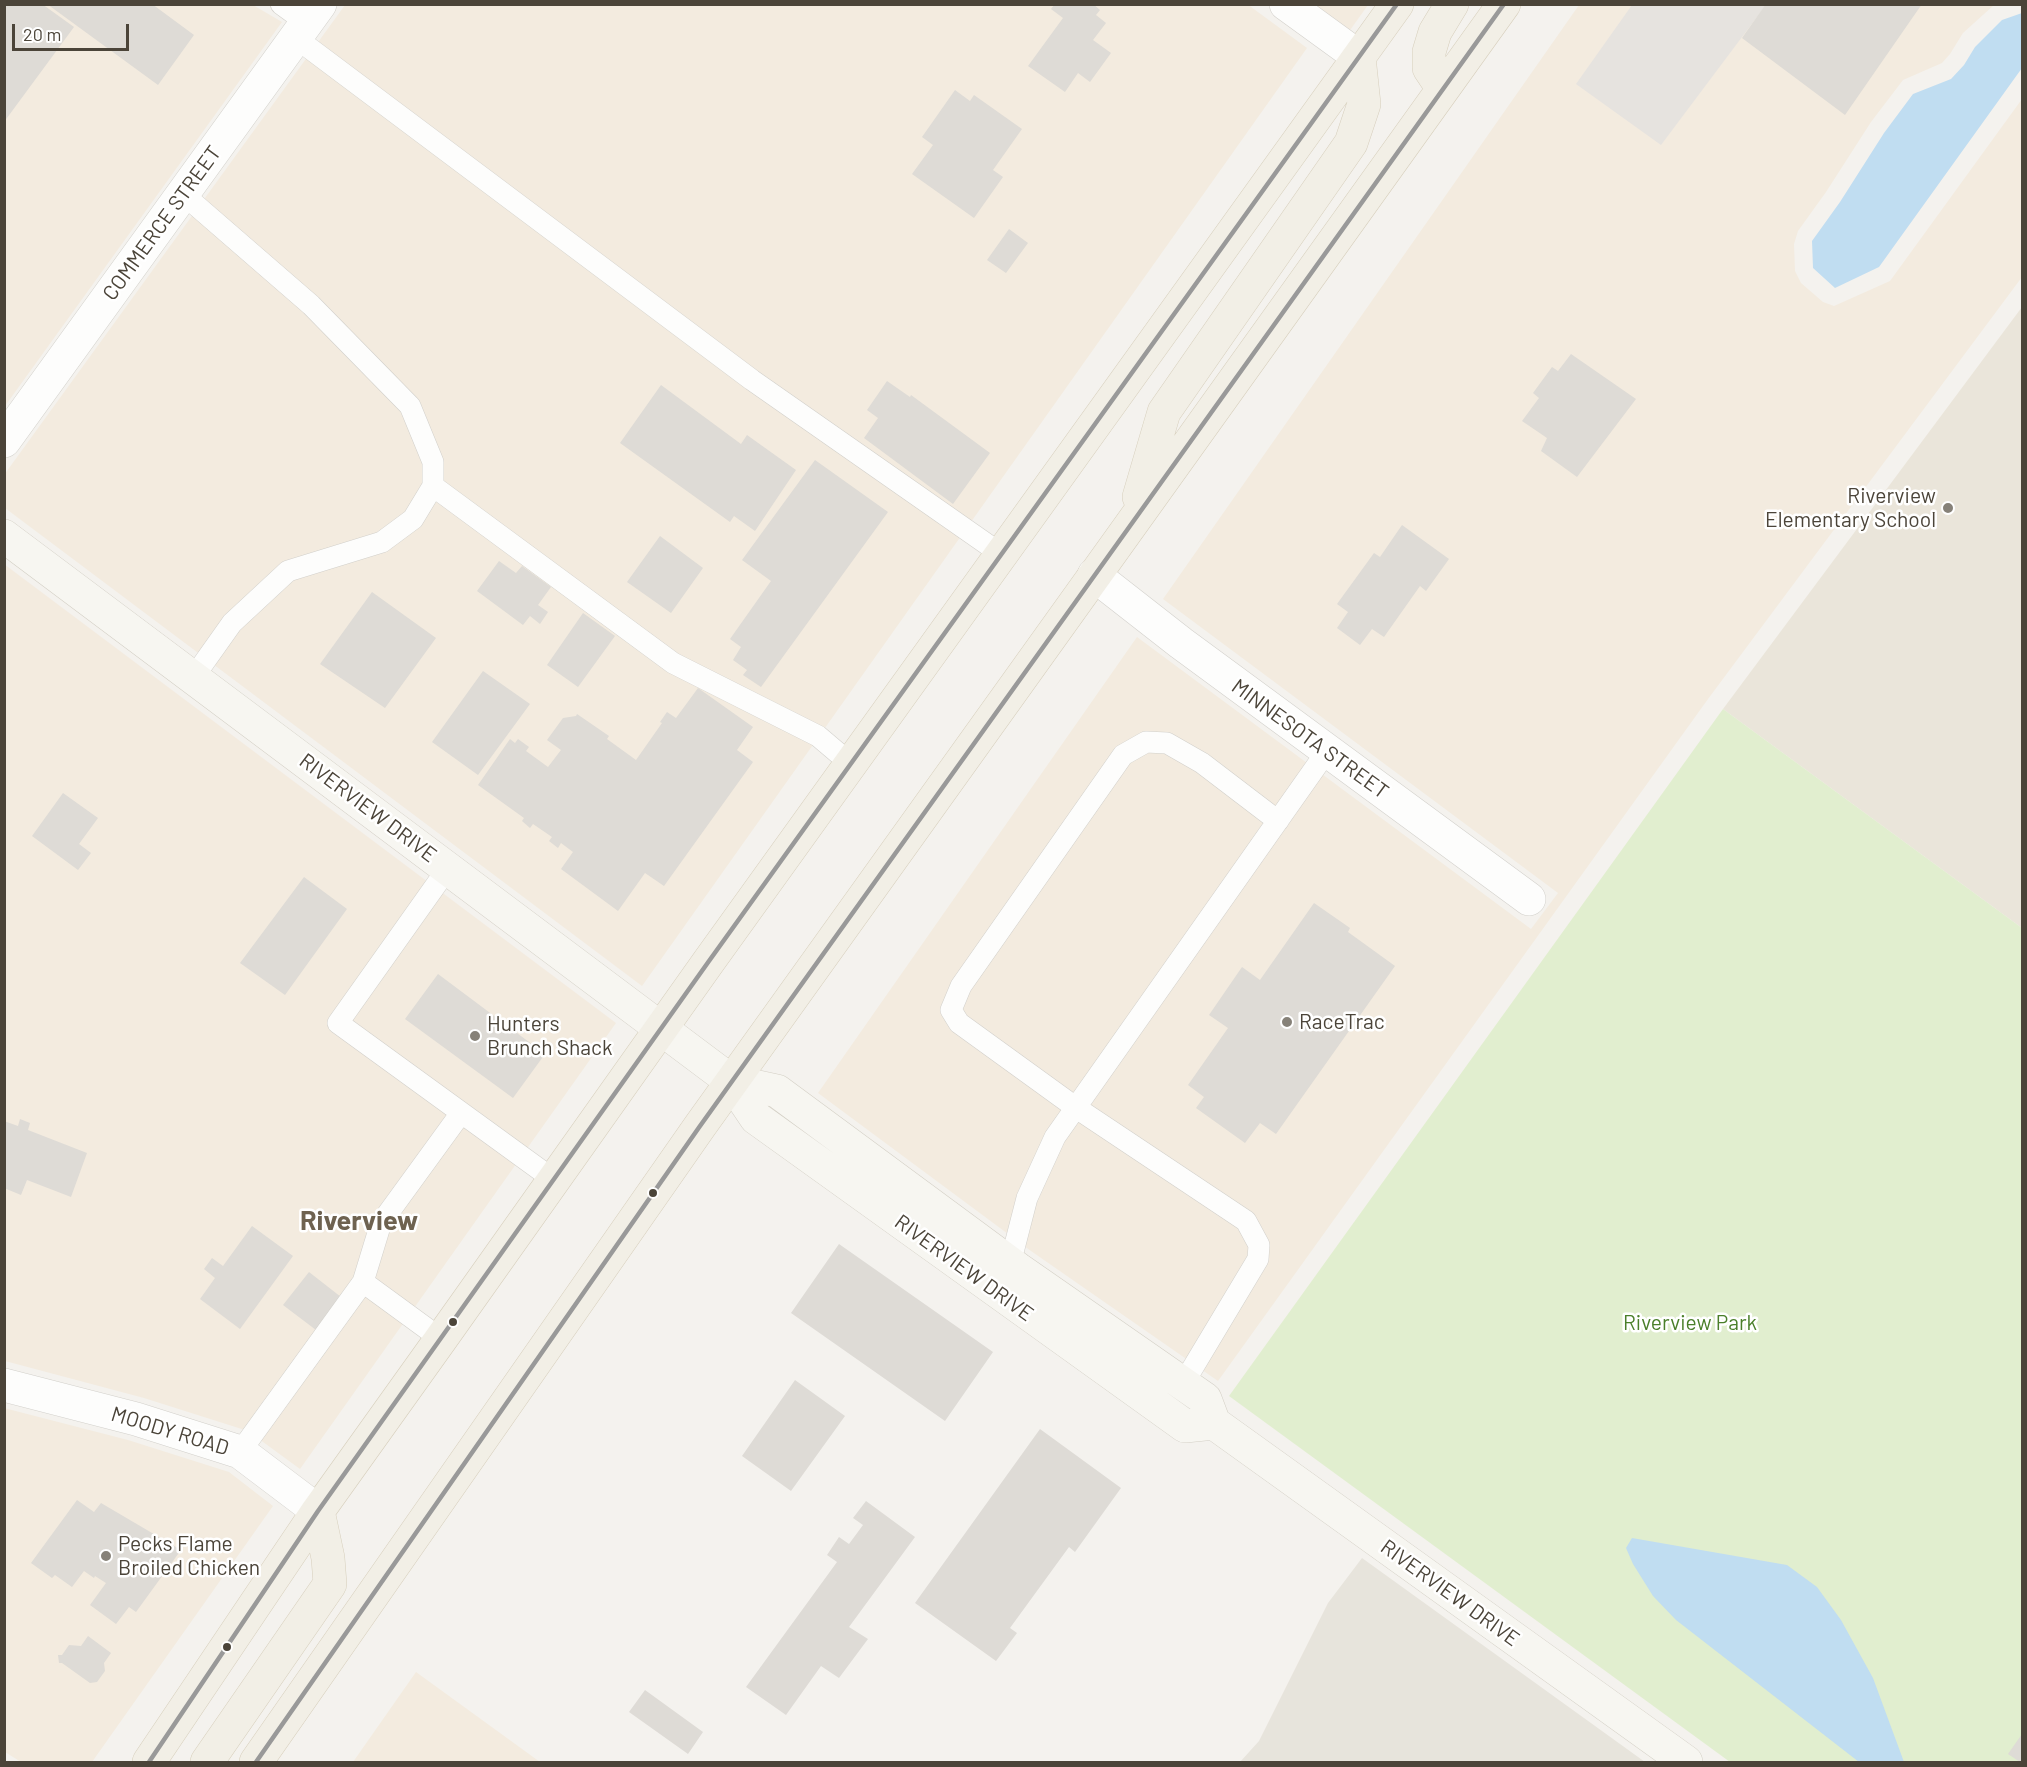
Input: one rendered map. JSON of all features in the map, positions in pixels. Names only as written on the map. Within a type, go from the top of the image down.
[{"type":"main road","points":[[149,1762],[318,1511],[1397,4]]},
{"type":"main road","points":[[1443,89],[1429,68],[1429,52],[1435,32],[1452,4]]},
{"type":"main road","points":[[256,1762],[731,1081],[1504,4]]},
{"type":"main road","points":[[1132,522],[1164,412],[1351,143],[1364,104],[1359,57]]},
{"type":"main road","points":[[207,1762],[330,1584],[328,1558],[318,1511]]},
{"type":"street","points":[[1286,4],[1359,57]]},
{"type":"street","name":"COMMERCE STREET","points":[[4,441],[183,194],[301,18]]},
{"type":"street","name":"RIVERVIEW DRIVE","points":[[4,536],[731,1081],[756,1118],[1185,1426],[1214,1423]]},
{"type":"street","name":"MINNESOTA STREET","points":[[1094,575],[1327,752],[1529,899]]},
{"type":"street","name":"RIVERVIEW DRIVE","points":[[731,1081],[777,1091],[1010,1264],[1205,1400],[1214,1423],[1686,1762]]},
{"type":"street","name":"MOODY ROAD","points":[[4,1384],[136,1419],[240,1452],[318,1511]]},
{"type":"lane","points":[[301,18],[752,380],[1002,554]]},
{"type":"lane","points":[[183,194],[311,304],[410,406],[433,462],[433,486],[413,519],[382,542],[288,571],[232,623],[193,678]]},
{"type":"lane","points":[[433,486],[673,663],[818,736],[851,764]]},
{"type":"lane","points":[[1183,1384],[1258,1259],[1258,1245],[1246,1221],[1076,1107],[959,1023],[951,1010],[962,986],[1123,755],[1146,742],[1167,743],[1202,763],[1278,821]]},
{"type":"lane","points":[[1010,1264],[1027,1198],[1055,1137],[1327,752]]},
{"type":"lane","points":[[448,868],[338,1023],[554,1180]]},
{"type":"lane","points":[[240,1452],[363,1282],[381,1223],[461,1113]]},
{"type":"lane","points":[[363,1282],[441,1339]]},
{"type":"shaded area","points":[[1247,4],[1307,48],[642,986],[5,508],[4,475],[345,5]]},
{"type":"shaded area","points":[[5,5],[253,5],[282,22],[5,406]]},
{"type":"shaded area","points":[[1308,5],[1368,5],[1348,33]]},
{"type":"shaded area","points":[[1579,5],[1994,5],[1963,33],[1942,63],[1903,80],[1871,122],[1798,231],[1794,244],[1795,271],[1801,283],[1823,302],[1834,306],[1890,281],[2022,99],[2022,277],[1708,699],[1218,1381],[1031,1251],[818,1093],[1137,637],[1531,929],[1558,893],[1163,599]]},
{"type":"shaded area","points":[[1632,5],[1766,5],[1661,145],[1576,84]]},
{"type":"shaded area","name":"Riverview Elementary School","points":[[2022,307],[2022,928],[1723,709]]},
{"type":"shaded area","points":[[4,564],[616,1023],[300,1469],[248,1431],[144,1398],[5,1361]]},
{"type":"shaded area","points":[[4,1408],[128,1440],[229,1472],[273,1506],[92,1762],[21,1762],[5,1752]]},
{"type":"shaded area","points":[[1362,1558],[1645,1762],[1240,1762],[1259,1741],[1328,1603]]},
{"type":"shaded area","points":[[416,1672],[540,1762],[353,1762]]},
{"type":"green space","name":"Riverview Park","points":[[1723,709],[2022,928],[2022,1762],[1730,1762],[1229,1396]]},
{"type":"water","points":[[2022,13],[2022,68],[1879,267],[1835,288],[1813,268],[1812,241],[1884,133],[1913,94],[1951,79],[1964,65],[1975,47],[2002,20]]},
{"type":"water","points":[[1632,1538],[1787,1565],[1817,1587],[1841,1620],[1873,1678],[1904,1762],[1859,1762],[1676,1620],[1653,1596],[1633,1564],[1626,1548]]},
{"type":"building","points":[[6,4],[42,4],[74,27],[4,122],[4,7]]},
{"type":"building","points":[[47,4],[152,4],[194,35],[158,85]]},
{"type":"building","points":[[1055,4],[1093,4],[1100,10],[1096,15],[1106,23],[1093,40],[1111,53],[1090,82],[1078,73],[1065,92],[1028,66],[1063,18],[1051,9]]},
{"type":"building","points":[[1766,4],[1922,4],[1845,115],[1742,38]]},
{"type":"building","points":[[955,90],[970,101],[974,95],[1022,129],[993,170],[1003,177],[974,218],[912,174],[933,145],[922,137]]},
{"type":"building","points":[[1009,229],[1028,243],[1006,273],[987,260]]},
{"type":"building","points":[[1571,354],[1636,399],[1577,477],[1541,451],[1547,438],[1522,421],[1539,398],[1533,393],[1552,367],[1558,371]]},
{"type":"building","points":[[887,381],[910,397],[911,395],[990,453],[953,504],[864,438],[878,418],[867,410]]},
{"type":"building","points":[[661,385],[741,444],[747,435],[796,470],[755,531],[734,516],[730,522],[620,443]]},
{"type":"building","points":[[815,460],[888,512],[761,687],[743,675],[747,670],[733,660],[741,647],[730,639],[771,581],[742,560]]},
{"type":"building","points":[[1402,525],[1449,559],[1426,591],[1420,586],[1384,637],[1372,629],[1360,645],[1337,628],[1348,612],[1337,604],[1374,553],[1380,557]]},
{"type":"building","points":[[660,536],[703,568],[671,613],[627,582]]},
{"type":"building","points":[[499,561],[516,573],[522,566],[551,587],[538,605],[548,612],[540,624],[530,616],[523,625],[477,591]]},
{"type":"building","points":[[372,592],[436,638],[385,708],[320,664]]},
{"type":"building","points":[[583,613],[615,636],[578,687],[547,665]]},
{"type":"building","points":[[483,671],[530,704],[478,775],[432,742]]},
{"type":"building","points":[[698,688],[753,727],[737,750],[753,762],[664,886],[645,873],[618,911],[561,869],[573,852],[561,843],[558,848],[549,841],[552,837],[533,824],[530,828],[522,821],[524,818],[478,785],[510,739],[515,743],[518,739],[529,747],[526,751],[548,767],[561,750],[547,740],[563,718],[577,714],[609,736],[607,739],[636,760],[667,712],[676,718]]},
{"type":"building","points":[[63,793],[98,818],[79,844],[91,853],[78,870],[32,836]]},
{"type":"building","points":[[304,877],[347,909],[285,995],[240,963]]},
{"type":"building","name":"RaceTrac","points":[[1314,903],[1350,928],[1348,932],[1395,966],[1276,1134],[1260,1123],[1245,1143],[1196,1108],[1204,1097],[1188,1085],[1228,1028],[1209,1015],[1242,967],[1260,980]]},
{"type":"building","name":"Hunters Brunch Shack","points":[[438,974],[545,1054],[513,1098],[405,1019]]},
{"type":"building","points":[[20,1119],[30,1123],[28,1130],[87,1153],[71,1197],[27,1180],[21,1195],[4,1188],[4,1121],[18,1126]]},
{"type":"building","points":[[252,1226],[293,1256],[240,1329],[200,1299],[215,1278],[204,1269],[212,1258],[223,1266]]},
{"type":"building","points":[[839,1244],[993,1352],[945,1421],[791,1313]]},
{"type":"building","points":[[309,1272],[341,1297],[316,1330],[283,1305]]},
{"type":"building","points":[[795,1380],[845,1416],[791,1491],[742,1456]]},
{"type":"building","points":[[1040,1429],[1121,1488],[1075,1552],[1069,1547],[1010,1628],[1017,1633],[996,1661],[915,1603]]},
{"type":"building","name":"Pecks Flame Broiled Chicken","points":[[77,1500],[94,1512],[101,1503],[181,1550],[136,1612],[129,1607],[116,1624],[90,1605],[106,1583],[84,1571],[72,1587],[55,1575],[52,1578],[31,1563]]},
{"type":"building","points":[[866,1501],[915,1537],[849,1627],[868,1639],[839,1678],[821,1666],[786,1715],[746,1687],[837,1562],[827,1555],[839,1537],[849,1544],[863,1525],[853,1518]]},
{"type":"building","points":[[88,1636],[111,1653],[104,1663],[105,1671],[97,1682],[90,1683],[59,1663],[58,1655],[62,1655],[69,1645],[81,1646]]},
{"type":"building","points":[[645,1690],[703,1732],[688,1754],[629,1712]]},
{"type":"building","points":[[2022,1734],[2022,1762],[2020,1762],[2008,1754]]},
{"type":"transit line","points":[[149,1762],[318,1511],[709,961],[1397,4]]},
{"type":"transit line","points":[[256,1762],[700,1126],[1504,4]]},
{"type":"place","name":"Riverview Elementary School","points":[[1948,508]]},
{"type":"place","name":"RaceTrac","points":[[1287,1022]]},
{"type":"place","name":"Hunters Brunch Shack","points":[[475,1036]]},
{"type":"place","name":"Pecks Flame Broiled Chicken","points":[[106,1556]]},
{"type":"district","name":"Riverview","points":[[359,1221]]}]
